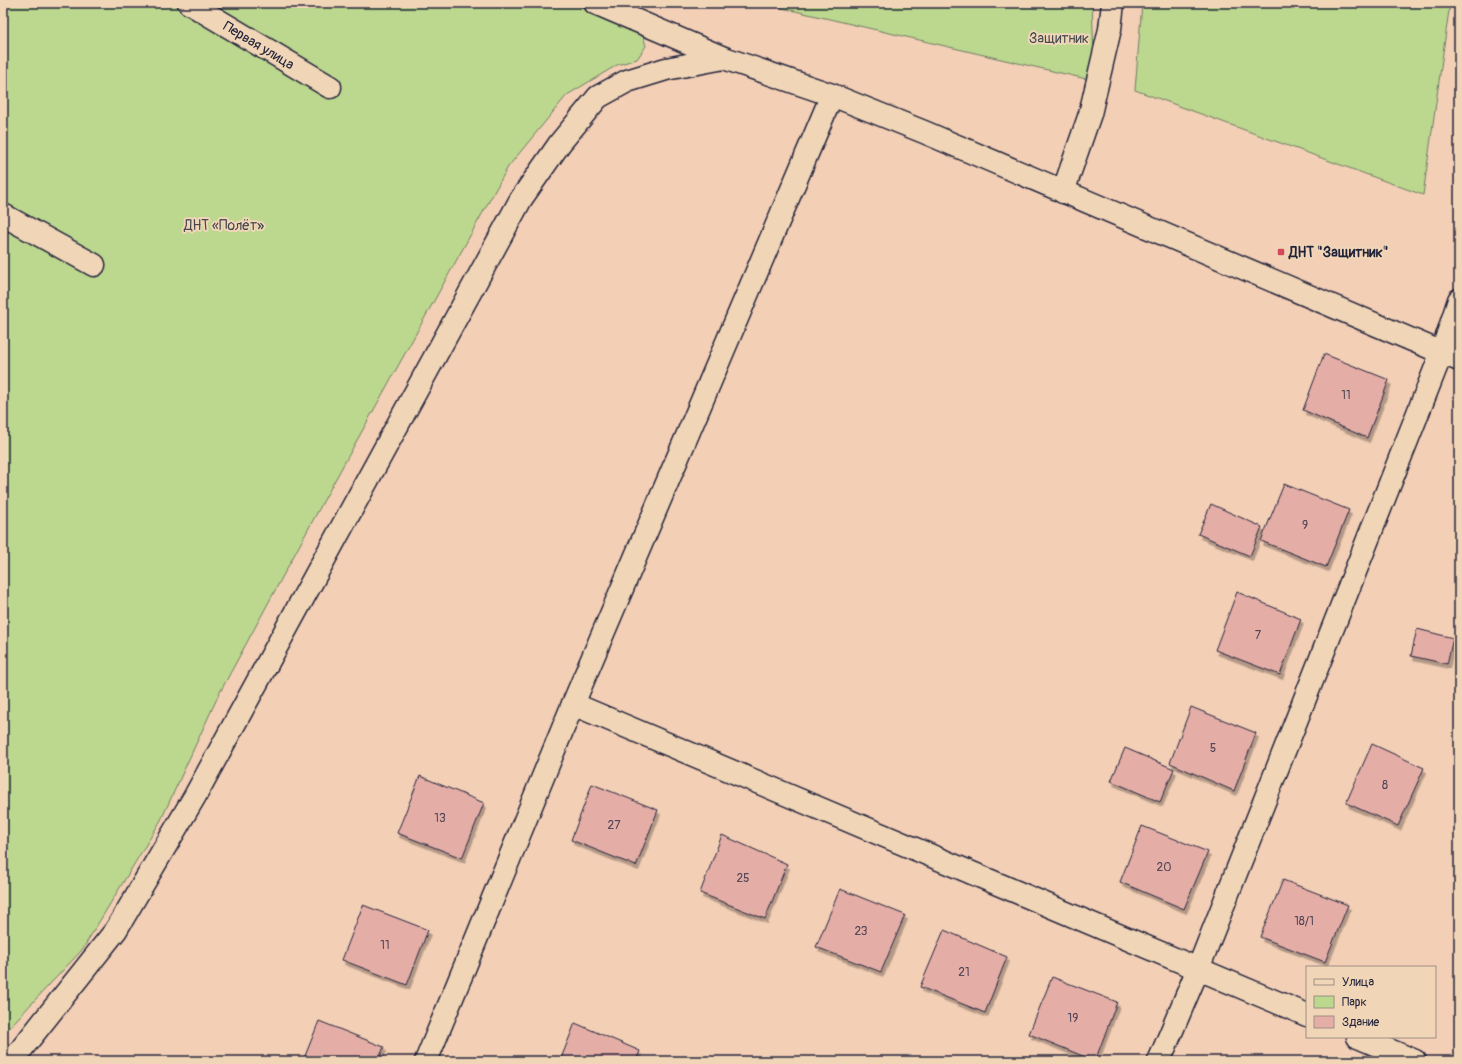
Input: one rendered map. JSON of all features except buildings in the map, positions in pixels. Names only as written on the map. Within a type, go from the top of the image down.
[{"type":"street","name":"Первая улица","points":[[189,3],[330,87]]},
{"type":"street","points":[[595,3],[724,58],[832,95],[924,132],[1450,356]]},
{"type":"street","points":[[1063,192],[1090,114],[1110,29],[1113,3]]},
{"type":"street","points":[[12,1061],[116,930],[195,796],[521,199],[560,143],[598,97],[627,81],[666,69],[724,58]]},
{"type":"street","points":[[426,1061],[574,704],[832,95]]},
{"type":"street","points":[[3,215],[94,265]]},
{"type":"street","points":[[1159,1061],[1450,356],[1459,300]]},
{"type":"street","points":[[574,704],[1306,1016]]},
{"type":"street","points":[[1360,1038],[1415,1061]]},
{"type":"green space","name":"ДНТ «Полёт»","points":[[3,3],[582,3],[621,18],[642,32],[646,46],[637,59],[617,65],[567,95],[508,167],[324,500],[219,694],[161,820],[82,950],[3,1034]]},
{"type":"green space","name":"Защитник","points":[[771,3],[1092,3],[1095,81],[778,7]]},
{"type":"green space","points":[[1142,3],[1450,3],[1423,195],[1135,90]]},
{"type":"place","name":"ДНТ \"Защитник\"","points":[[1281,252]]}]
